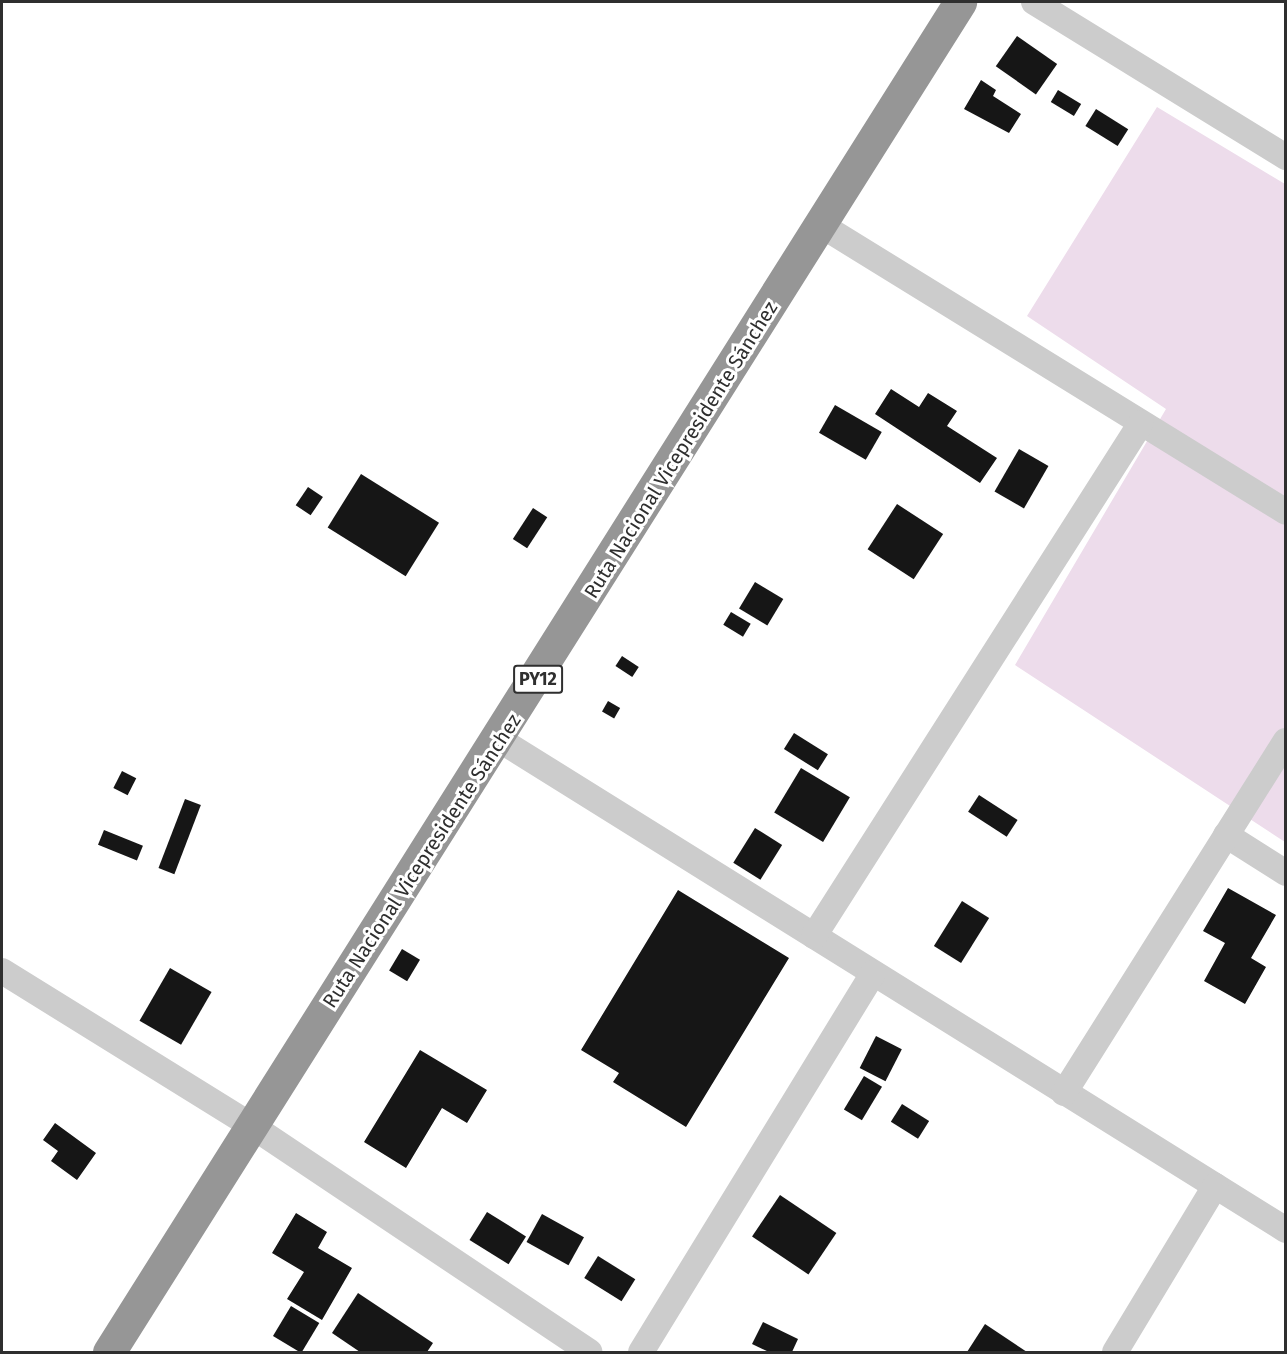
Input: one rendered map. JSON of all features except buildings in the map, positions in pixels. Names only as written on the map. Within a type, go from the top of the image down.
[{"type":"highway","name":"Ruta Nacional Vicepresidente Sánchez","points":[[109,1353],[500,740],[960,2]]},
{"type":"street","points":[[1034,2],[1286,157]]},
{"type":"street","points":[[821,225],[1286,512]]},
{"type":"street","points":[[814,936],[1141,423]]},
{"type":"street","points":[[500,740],[1286,1230]]},
{"type":"street","points":[[1064,1093],[1286,741]]},
{"type":"street","points":[[1226,836],[1286,873]]},
{"type":"street","points":[[2,971],[252,1126],[589,1353]]},
{"type":"street","points":[[641,1353],[873,974]]},
{"type":"street","points":[[1115,1353],[1215,1186]]},
{"type":"shaded area","points":[[1157,107],[1285,184],[1285,842],[1015,665],[1166,409],[1027,316]]}]
